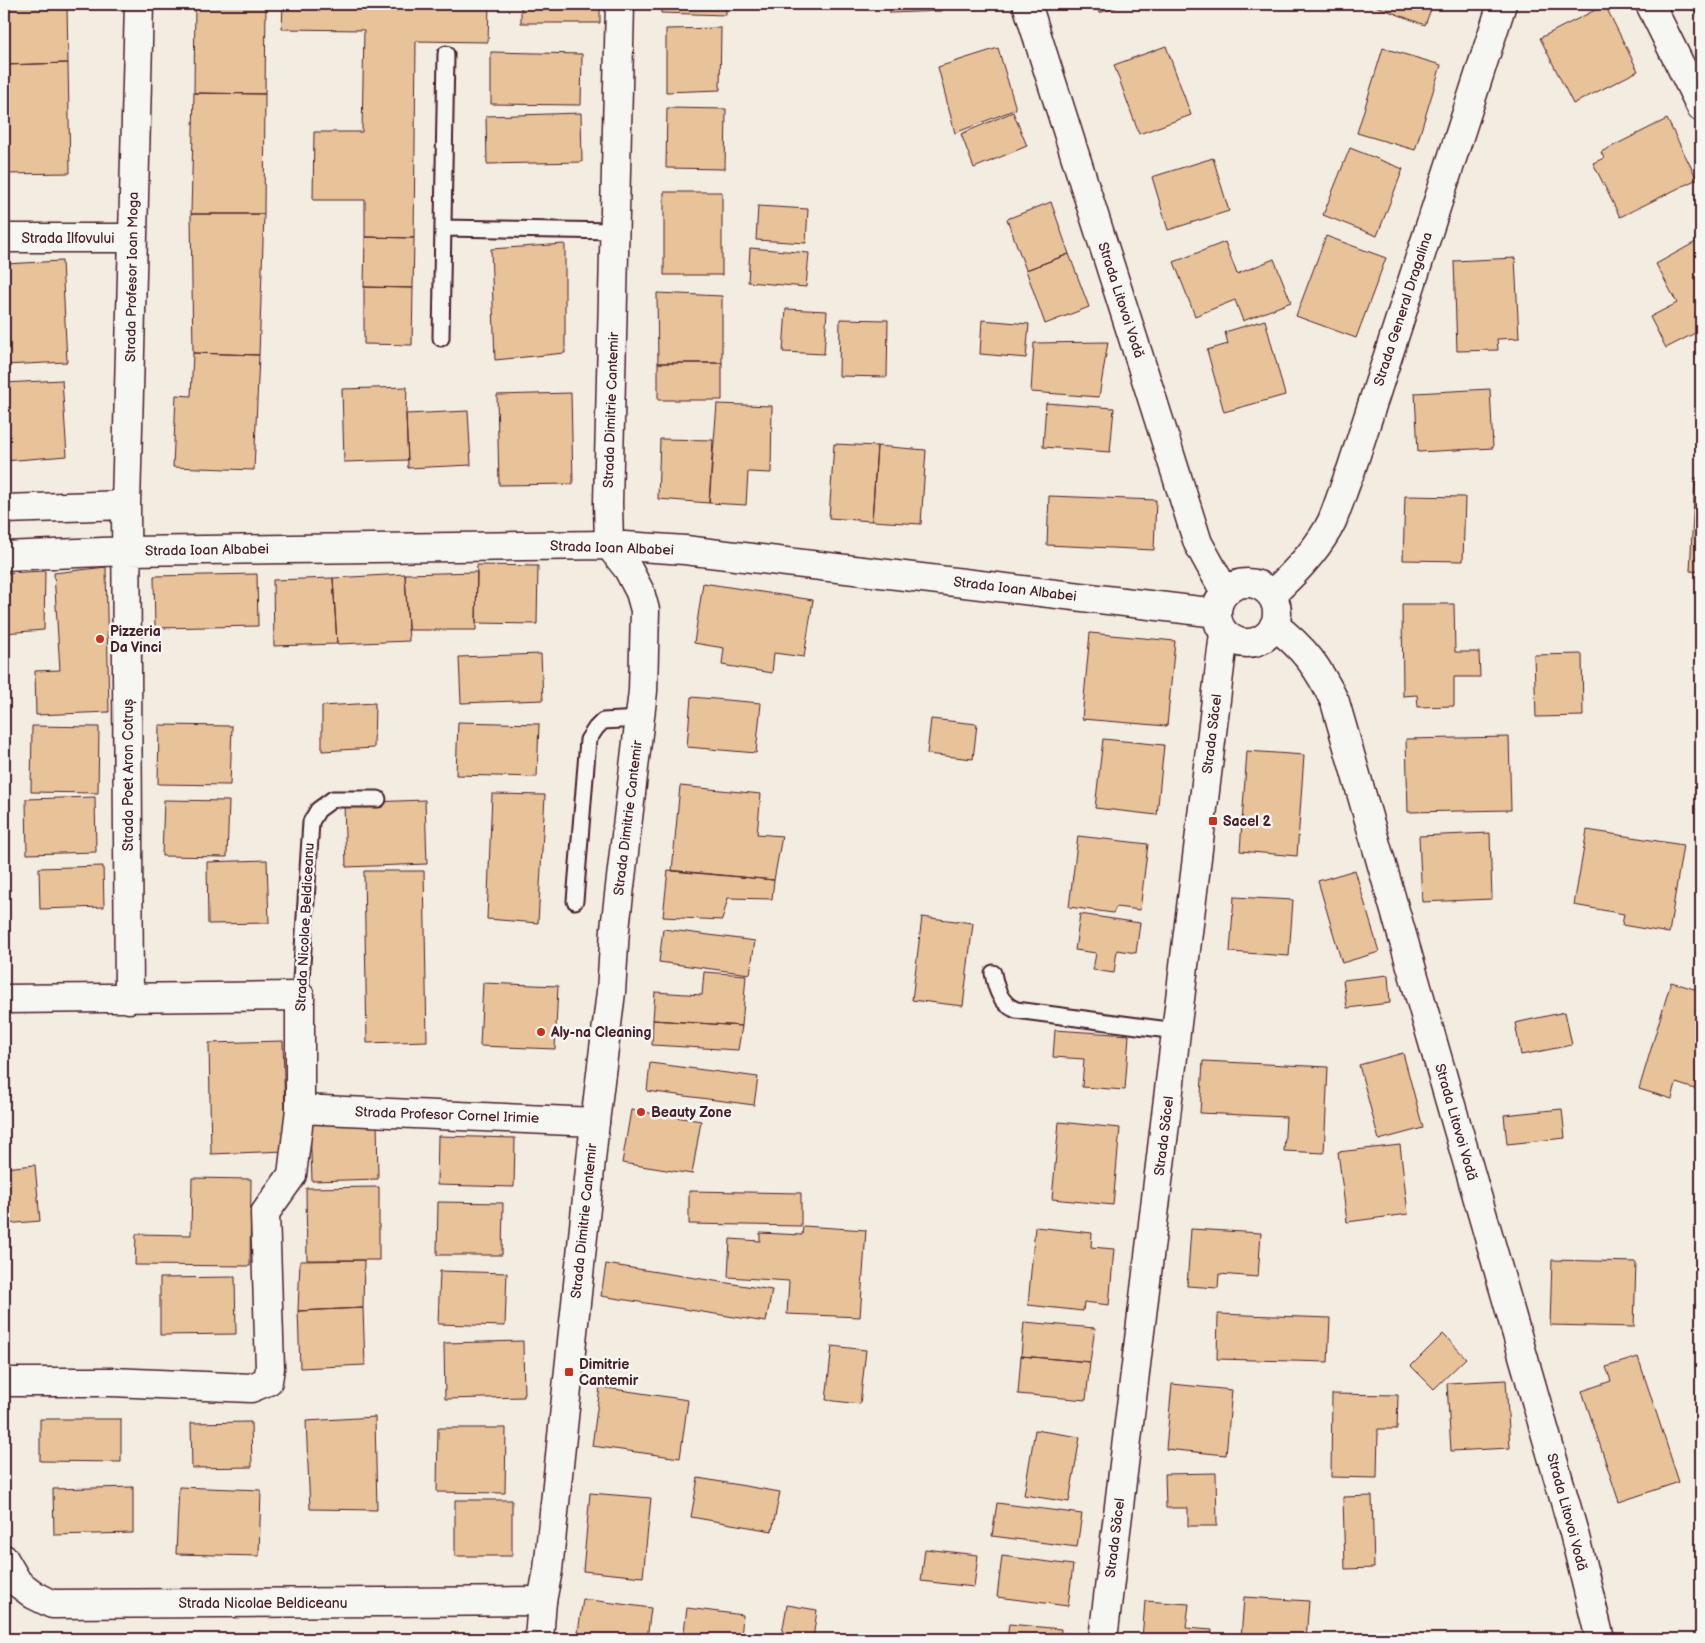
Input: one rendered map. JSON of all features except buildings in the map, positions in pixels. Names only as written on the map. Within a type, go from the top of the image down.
[{"type":"street","name":"Strada Profesor Ioan Moga","points":[[127,551],[126,505],[139,4]]},
{"type":"street","name":"Strada Dimitrie Cantemir","points":[[539,1639],[643,691],[645,610],[640,592],[628,569],[608,545],[620,4]]},
{"type":"street","name":"Strada Litovoi Vodă","points":[[1027,4],[1198,543],[1222,613]]},
{"type":"street","name":"Strada General Dragalina","points":[[1271,595],[1289,579],[1308,557],[1331,522],[1354,461],[1502,4]]},
{"type":"street","points":[[1650,4],[1701,108]]},
{"type":"street","name":"Strada Ilfovului","points":[[4,238],[133,238]]},
{"type":"street","points":[[4,510],[126,505]]},
{"type":"street","name":"Strada Ioan Albabei","points":[[4,556],[127,551],[608,545],[685,550],[1222,613]]},
{"type":"street","name":"Strada Poet Aron Cotruș","points":[[127,551],[129,998]]},
{"type":"street","points":[[1244,583],[1254,584],[1263,588],[1271,595],[1276,609],[1274,625],[1268,633],[1261,639],[1251,642],[1241,642],[1232,639],[1222,613],[1234,586],[1244,583]]},
{"type":"street","name":"Strada Săcel","points":[[1103,1639],[1176,1031],[1222,613]]},
{"type":"street","name":"Strada Litovoi Vodă","points":[[1274,625],[1292,639],[1307,655],[1321,674],[1335,702],[1574,1533],[1600,1639]]},
{"type":"street","points":[[4,999],[300,996]]},
{"type":"street","name":"Strada Nicolae Beldiceanu","points":[[4,1382],[112,1382],[251,1388],[268,1381],[270,1368],[265,1213],[292,1175],[300,1109],[300,996]]},
{"type":"street","name":"Strada Profesor Cornel Irimie","points":[[300,1109],[595,1122]]},
{"type":"street","name":"Strada Nicolae Beldiceanu","points":[[4,1559],[18,1583],[34,1595],[52,1604],[542,1601]]},
{"type":"lane","points":[[441,338],[446,54]]},
{"type":"lane","points":[[443,228],[616,231]]},
{"type":"lane","points":[[575,901],[588,740],[596,728],[603,722],[640,719]]},
{"type":"lane","name":"Strada Nicolae Beldiceanu","points":[[300,996],[311,822],[318,810],[333,799],[378,799]]},
{"type":"lane","points":[[993,973],[1000,996],[1010,1007],[1016,1010],[1176,1031]]},
{"type":"place","name":"Pizzeria Da Vinci","points":[[100,639]]},
{"type":"place","name":"Sacel 2","points":[[1213,821]]},
{"type":"place","name":"Aly-na Cleaning","points":[[541,1032]]},
{"type":"place","name":"Beauty Zone","points":[[641,1112]]},
{"type":"place","name":"Dimitrie Cantemir","points":[[569,1372]]}]
